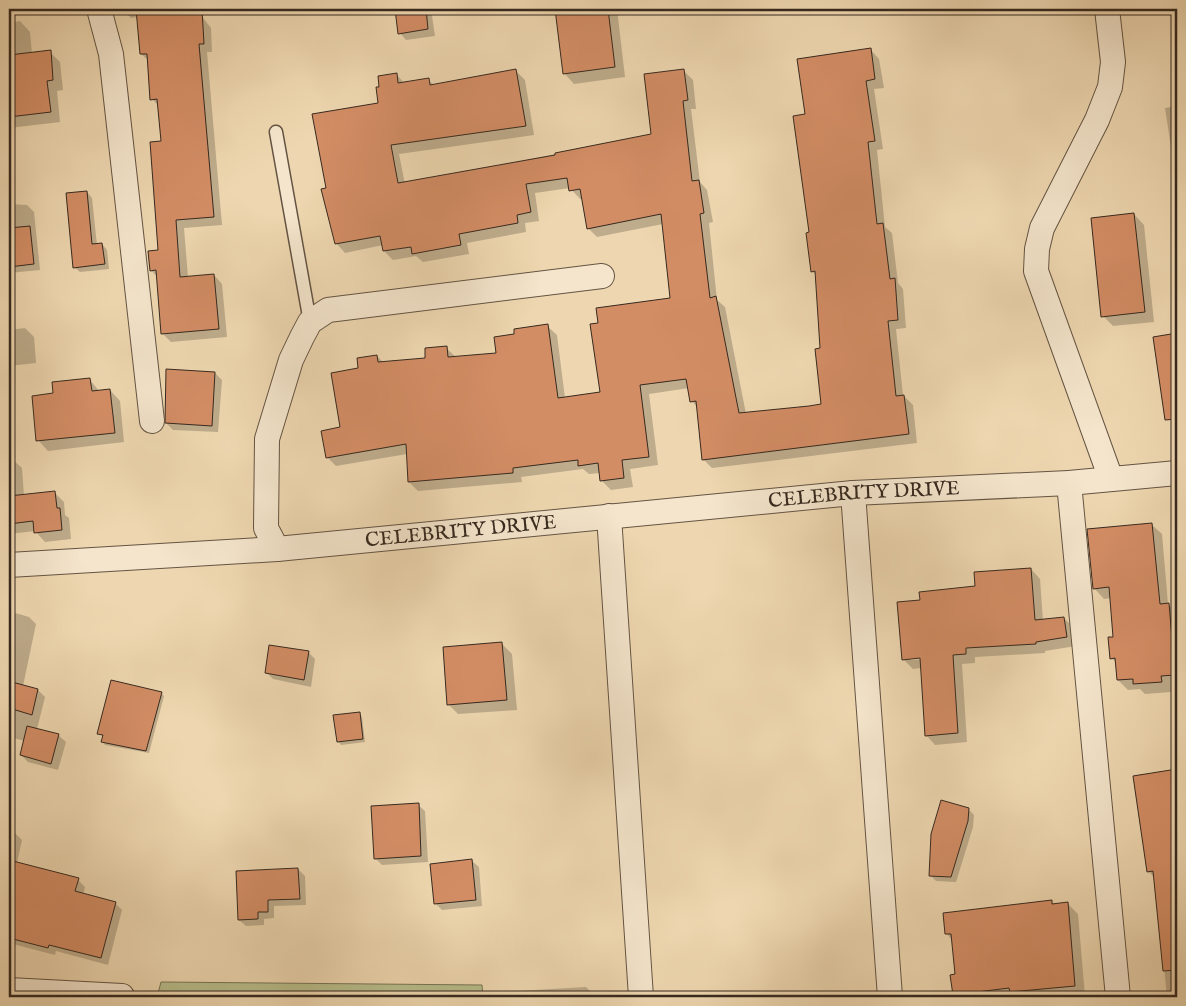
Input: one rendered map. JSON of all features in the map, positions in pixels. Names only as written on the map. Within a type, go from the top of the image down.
[{"type":"street","points":[[100,9],[111,54],[152,421]]},
{"type":"street","points":[[1107,9],[1113,62],[1110,87],[1096,120],[1042,228],[1037,249],[1036,271],[1111,479]]},
{"type":"street","points":[[277,549],[266,528],[267,439],[291,360],[310,322],[328,310],[602,276]]},
{"type":"street","name":"CELEBRITY DRIVE","points":[[9,565],[277,549],[853,493],[1069,483],[1177,473]]},
{"type":"street","points":[[1069,483],[1118,997]]},
{"type":"street","points":[[853,493],[890,997]]},
{"type":"street","points":[[609,516],[641,997]]},
{"type":"street","points":[[9,990],[122,996]]},
{"type":"lane","points":[[276,132],[310,322]]},
{"type":"green space","points":[[161,982],[482,985],[483,997],[157,997]]},
{"type":"building","points":[[136,9],[202,9],[204,44],[199,44],[214,217],[176,220],[180,277],[214,274],[219,329],[161,334],[156,270],[150,271],[148,251],[158,250],[150,142],[161,141],[157,99],[150,100],[147,54],[140,54]]},
{"type":"building","points":[[395,9],[426,9],[428,29],[398,34]]},
{"type":"building","points":[[555,9],[608,9],[615,67],[563,74]]},
{"type":"building","points":[[871,48],[875,79],[866,81],[875,141],[868,142],[877,224],[883,223],[890,279],[895,278],[898,320],[888,321],[896,396],[904,395],[909,434],[702,460],[696,401],[690,402],[686,379],[640,385],[649,457],[622,460],[624,478],[600,481],[598,463],[578,466],[578,460],[513,468],[513,473],[408,482],[406,444],[326,458],[321,431],[340,427],[331,373],[358,368],[357,358],[377,355],[378,362],[425,358],[425,348],[447,346],[448,357],[496,353],[494,337],[514,334],[514,329],[548,324],[558,398],[600,392],[590,324],[598,323],[596,308],[670,298],[661,214],[587,229],[580,189],[569,191],[567,178],[526,184],[531,212],[517,215],[518,223],[459,234],[461,245],[412,254],[411,247],[383,251],[380,236],[335,244],[321,189],[326,188],[312,114],[378,103],[376,87],[379,87],[378,76],[397,73],[398,83],[429,78],[430,85],[516,69],[526,126],[391,145],[398,183],[555,155],[555,153],[651,134],[644,74],[684,69],[688,100],[683,101],[692,181],[699,180],[704,213],[700,214],[710,298],[716,296],[739,413],[809,406],[821,404],[815,349],[820,348],[815,271],[811,272],[806,233],[809,232],[793,116],[805,114],[797,59]]},
{"type":"building","points":[[51,50],[53,80],[47,81],[51,112],[9,117],[9,55]]},
{"type":"building","points":[[87,191],[92,244],[102,243],[105,264],[73,268],[66,193]]},
{"type":"building","points":[[1134,213],[1145,312],[1101,317],[1091,218]]},
{"type":"building","points":[[30,226],[34,264],[9,267],[9,228]]},
{"type":"building","points":[[1177,333],[1177,419],[1165,420],[1153,337]]},
{"type":"building","points":[[166,369],[215,372],[212,426],[165,423]]},
{"type":"building","points":[[90,378],[92,391],[110,389],[115,433],[36,441],[32,396],[53,393],[52,382]]},
{"type":"building","points":[[55,491],[57,508],[60,508],[62,530],[34,533],[33,521],[9,524],[9,496]]},
{"type":"building","points":[[1152,523],[1160,604],[1169,603],[1175,675],[1161,676],[1162,682],[1133,684],[1133,679],[1117,680],[1115,658],[1110,659],[1108,637],[1113,637],[1109,587],[1093,589],[1087,529]]},
{"type":"building","points":[[1031,568],[1035,620],[1064,617],[1067,637],[1036,642],[1036,644],[966,648],[966,654],[953,655],[958,733],[925,736],[920,658],[902,660],[897,602],[920,600],[919,592],[975,586],[974,572]]},
{"type":"building","points":[[502,642],[507,700],[447,705],[443,647]]},
{"type":"building","points":[[269,645],[309,651],[304,680],[265,673]]},
{"type":"building","points":[[111,680],[162,692],[146,751],[101,742],[103,735],[97,734]]},
{"type":"building","points":[[12,682],[38,689],[32,715],[9,708]]},
{"type":"building","points":[[360,712],[363,739],[337,742],[333,715]]},
{"type":"building","points":[[27,726],[59,734],[51,764],[20,755]]},
{"type":"building","points":[[1177,769],[1177,970],[1163,971],[1153,871],[1147,872],[1133,776]]},
{"type":"building","points":[[941,800],[969,808],[968,821],[951,877],[929,876],[931,834]]},
{"type":"building","points":[[419,803],[421,856],[374,859],[371,806]]},
{"type":"building","points":[[472,859],[476,900],[434,904],[430,864]]},
{"type":"building","points":[[9,860],[79,878],[75,891],[116,902],[101,958],[49,945],[48,948],[9,938]]},
{"type":"building","points":[[298,868],[300,899],[268,900],[268,912],[258,912],[258,919],[238,920],[236,871]]},
{"type":"building","points":[[1052,900],[1052,904],[1068,902],[1075,986],[1010,992],[1009,988],[953,995],[950,975],[955,974],[951,934],[945,934],[943,913]]}]
